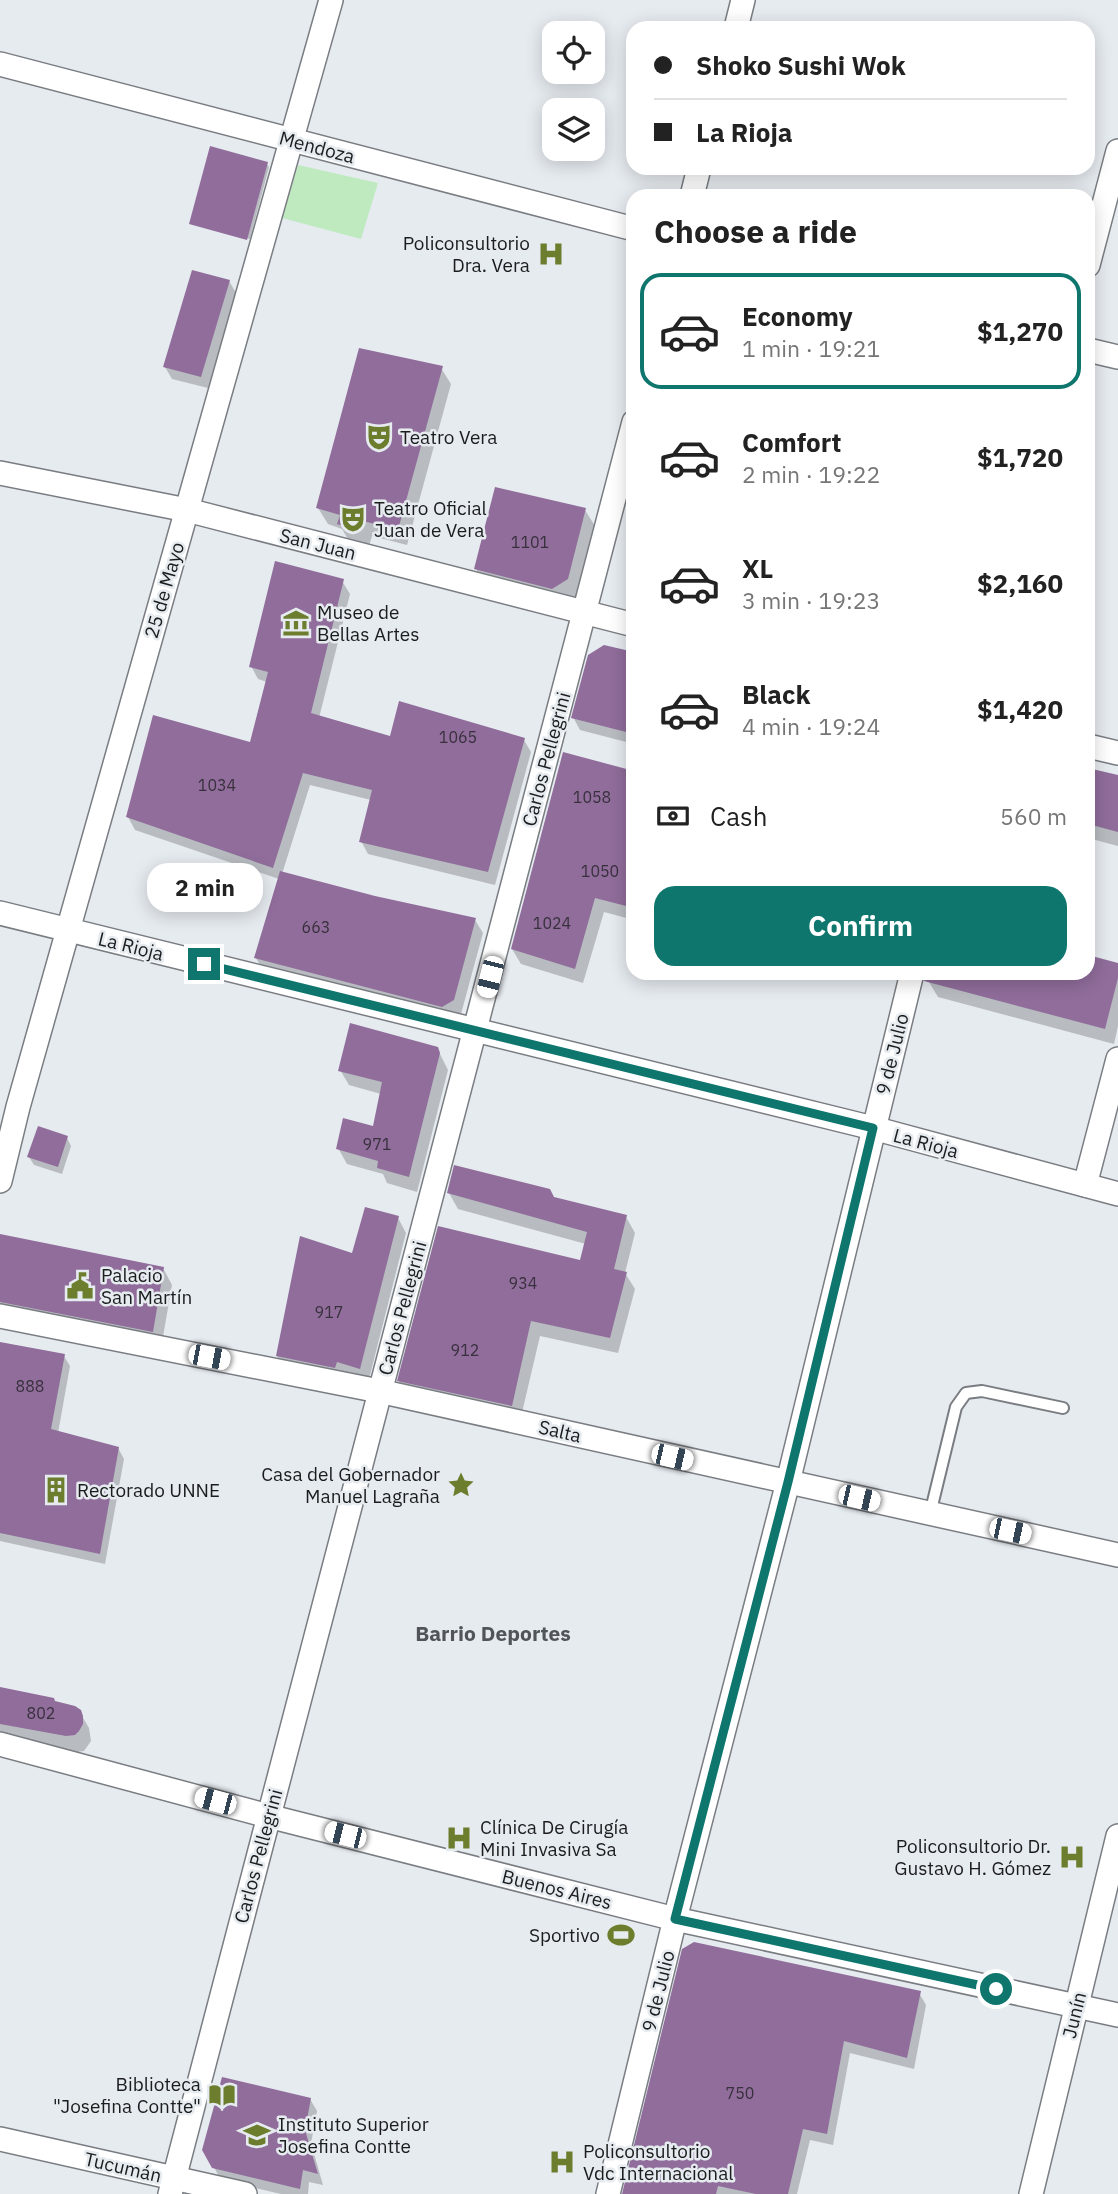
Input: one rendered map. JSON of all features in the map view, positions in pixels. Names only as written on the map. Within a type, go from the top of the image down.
[{"type":"street","name":"25 de Mayo","points":[[0,1181],[18,1108],[331,0]]},
{"type":"street","points":[[738,21],[743,0]]},
{"type":"street","name":"Mendoza","points":[[0,64],[626,227]]},
{"type":"street","points":[[1095,238],[1118,151]]},
{"type":"street","points":[[1095,352],[1118,358]]},
{"type":"street","name":"Carlos Pellegrini","points":[[172,2186],[626,452]]},
{"type":"street","name":"San Juan","points":[[0,473],[187,510],[626,623]]},
{"type":"street","points":[[1095,748],[1118,753]]},
{"type":"street","name":"La Rioja","points":[[0,912],[68,931],[873,1128],[1118,1194]]},
{"type":"street","name":"9 de Julio","points":[[608,2194],[675,1919],[788,1482],[910,980]]},
{"type":"street","points":[[1085,1185],[1118,1059]]},
{"type":"street","name":"Salta","points":[[0,1315],[379,1391],[1118,1555]]},
{"type":"street","name":"Buenos Aires","points":[[0,1744],[268,1816],[675,1919],[1118,2015]]},
{"type":"street","name":"Junín","points":[[1031,2194],[1118,1836]]},
{"type":"street","name":"Tucumán","points":[[0,2139],[172,2186],[245,2194]]},
{"type":"lane","points":[[930,1514],[956,1407],[966,1393],[982,1391],[1063,1408]]},
{"type":"green space","points":[[298,165],[378,183],[361,239],[282,218]]},
{"type":"building","points":[[210,146],[268,162],[247,240],[189,224]]},
{"type":"building","points":[[192,270],[230,280],[201,377],[163,367]]},
{"type":"building","name":"Teatro Vera","points":[[359,348],[443,366],[398,530],[363,521],[360,531],[337,524],[340,515],[316,508]]},
{"type":"building","points":[[495,487],[586,508],[568,579],[552,589],[474,569]]},
{"type":"building","points":[[275,561],[344,579],[311,713],[390,736],[399,701],[525,738],[488,872],[359,842],[372,790],[303,773],[273,868],[126,817],[153,715],[250,742],[268,672],[249,667]]},
{"type":"building","points":[[604,645],[626,650],[626,732],[571,718],[588,655]]},
{"type":"building","points":[[563,752],[626,769],[626,906],[595,898],[575,969],[511,949]]},
{"type":"building","points":[[1095,770],[1118,775],[1118,832],[1095,826]]},
{"type":"building","points":[[280,871],[375,896],[476,918],[454,1000],[442,1007],[254,958]]},
{"type":"building","points":[[1095,957],[1118,963],[1118,978],[1105,1029],[924,981],[1095,980]]},
{"type":"building","points":[[350,1023],[438,1047],[440,1053],[409,1177],[377,1168],[378,1161],[336,1149],[343,1118],[373,1126],[382,1082],[338,1071]]},
{"type":"building","points":[[38,1126],[68,1136],[58,1167],[27,1157]]},
{"type":"building","points":[[454,1165],[550,1189],[554,1197],[627,1215],[614,1269],[627,1272],[610,1338],[531,1321],[512,1406],[397,1381],[438,1226],[580,1260],[587,1232],[447,1193]]},
{"type":"building","points":[[365,1207],[399,1216],[360,1369],[337,1362],[335,1368],[276,1356],[300,1236],[352,1253]]},
{"type":"building","name":"Palacio San Martín","points":[[0,1234],[164,1267],[153,1332],[0,1302]]},
{"type":"building","name":"Rectorado UNNE","points":[[0,1342],[65,1354],[51,1429],[119,1447],[100,1554],[0,1533]]},
{"type":"building","points":[[0,1687],[54,1698],[55,1701],[75,1706],[81,1710],[83,1724],[75,1735],[66,1736],[0,1724]]},
{"type":"building","points":[[694,1942],[921,1991],[907,2058],[844,2041],[827,2134],[803,2129],[788,2194],[756,2194],[718,2186],[716,2194],[622,2194],[682,1949]]},
{"type":"building","name":"Instituto Superior Josefina Contte","points":[[222,2077],[311,2098],[305,2130],[318,2174],[303,2170],[300,2189],[212,2168],[202,2150]]},
{"type":"place","name":"Policonsultorio Dra. Vera","points":[[551,254]]},
{"type":"place","name":"Teatro Vera","points":[[379,437]]},
{"type":"place","name":"Teatro Oficial Juan de Vera","points":[[353,519]]},
{"type":"place","name":"Museo de Bellas Artes","points":[[296,623]]},
{"type":"place","name":"Palacio San Martín","points":[[80,1286]]},
{"type":"place","name":"Casa del Gobernador Manuel Lagraña","points":[[461,1485]]},
{"type":"place","name":"Rectorado UNNE","points":[[56,1490]]},
{"type":"place","name":"Clínica De Cirugía Mini Invasiva Sa","points":[[459,1838]]},
{"type":"place","name":"Policonsultorio Dr. Gustavo H. Gómez","points":[[1072,1857]]},
{"type":"place","name":"Sportivo","points":[[621,1935]]},
{"type":"place","name":"Biblioteca \"Josefina Contte\"","points":[[222,2095]]},
{"type":"place","name":"Instituto Superior Josefina Contte","points":[[257,2135]]},
{"type":"place","name":"Policonsultorio Vdc Internacional","points":[[562,2162]]},
{"type":"district","name":"Barrio Deportes","points":[[493,1633]]},
{"type":"route","points":[[204,964],[873,1128],[788,1482],[675,1919],[996,1989]]}]
